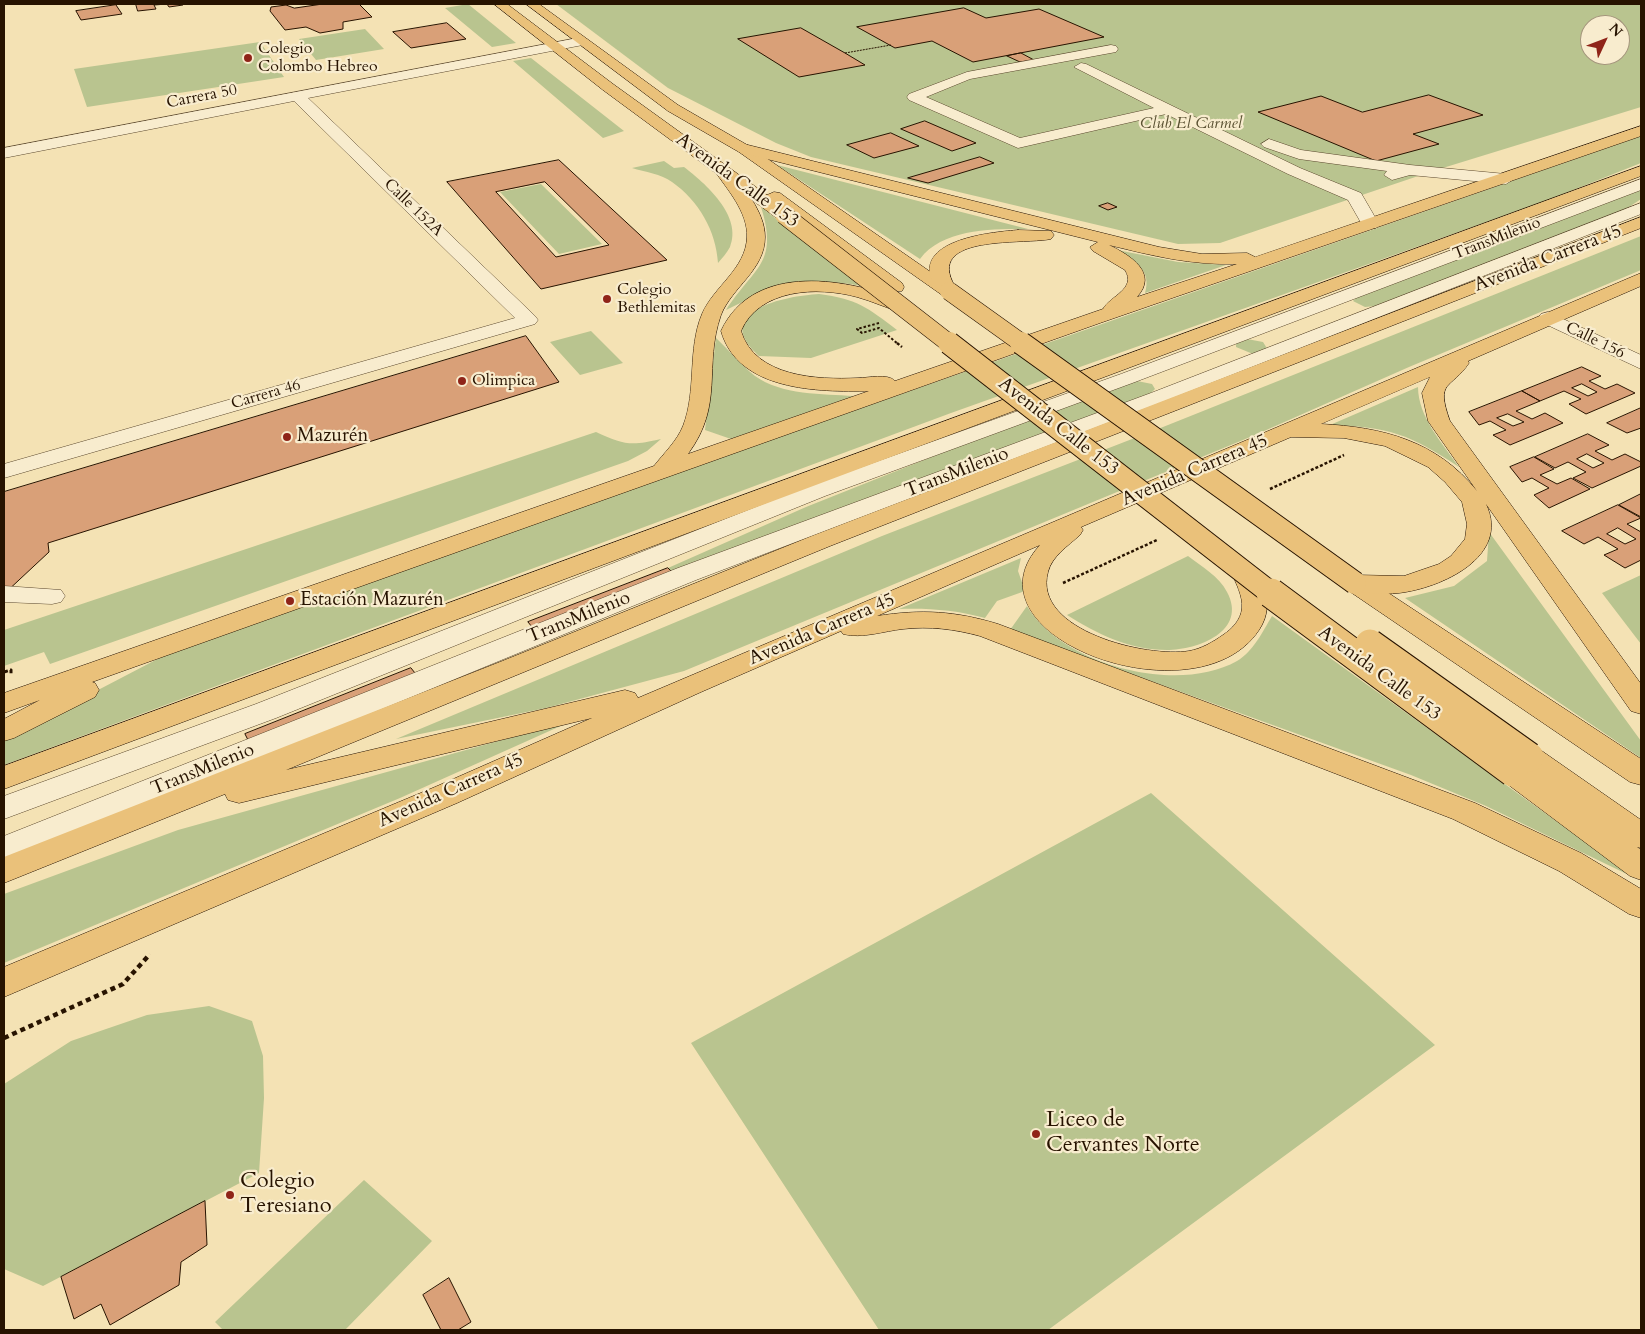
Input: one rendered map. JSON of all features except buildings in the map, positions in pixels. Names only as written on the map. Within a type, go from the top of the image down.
[{"type":"main road","name":"Avenida Calle 153","points":[[500,4],[722,170],[790,213],[893,313],[1244,572],[1521,765],[1641,836]]},
{"type":"main road","name":"Avenida Calle 153","points":[[532,4],[673,108],[744,149],[826,204],[1355,583],[1641,774]]},
{"type":"main road","name":"Avenida Calle 153","points":[[673,108],[680,132],[1294,589],[1521,765],[1641,867]]},
{"type":"main road","points":[[4,703],[1093,319],[1506,179],[1641,131]]},
{"type":"main road","points":[[744,149],[1176,256],[1228,260],[1258,257],[1310,246]]},
{"type":"main road","points":[[661,472],[694,427],[702,392],[712,314],[718,301],[742,275],[751,260],[755,247],[754,225],[750,212],[722,170]]},
{"type":"main road","points":[[4,778],[1641,171]]},
{"type":"main road","name":"Avenida Carrera 45","points":[[4,870],[510,669],[830,537],[1641,222]]},
{"type":"main road","points":[[949,291],[939,273],[940,265],[945,257],[967,244],[1000,236],[1018,234],[1048,235],[1077,240],[1110,251],[1132,267],[1138,276],[1136,287],[1129,297],[1093,319]]},
{"type":"main road","name":"Avenida Carrera 45","points":[[4,982],[446,795],[691,685],[1641,279]]},
{"type":"main road","points":[[893,313],[860,292],[840,288],[796,288],[776,292],[748,306],[738,315],[731,331],[737,349],[749,360],[776,375],[798,381],[829,385],[864,385],[887,383],[954,369]]},
{"type":"main road","points":[[1478,348],[1437,380],[1432,392],[1433,406],[1439,421],[1641,704]]},
{"type":"main road","points":[[1277,436],[1300,432],[1354,434],[1406,448],[1446,470],[1461,484],[1476,507],[1480,530],[1471,552],[1450,569],[1435,576],[1403,584],[1355,583]]},
{"type":"main road","points":[[1086,517],[1048,550],[1038,566],[1034,580],[1041,606],[1055,621],[1080,640],[1110,654],[1148,662],[1186,662],[1217,652],[1240,637],[1251,622],[1255,609],[1253,596],[1244,572]]},
{"type":"main road","points":[[816,633],[920,618],[952,619],[971,624],[1464,811],[1562,859],[1641,906]]},
{"type":"main road","points":[[4,731],[192,637]]},
{"type":"main road","points":[[147,813],[691,685]]},
{"type":"street","name":"Carrera 50","points":[[4,143],[578,38]]},
{"type":"street","name":"Carrera 50","points":[[4,153],[297,96],[551,43]]},
{"type":"street","points":[[944,86],[951,74],[965,68],[1071,46],[1097,45],[1111,49],[1119,57],[1012,82]]},
{"type":"street","points":[[1111,49],[967,76],[914,97],[1018,143],[1054,137],[1170,110]]},
{"type":"street","points":[[1081,67],[1294,171],[1355,197],[1370,224]]},
{"type":"street","points":[[967,76],[989,87]]},
{"type":"street","points":[[922,102],[961,93],[944,86]]},
{"type":"street","name":"Calle 152A","points":[[297,96],[528,320]]},
{"type":"street","points":[[1198,124],[1230,126],[1276,147],[1299,154],[1410,170],[1506,179]]},
{"type":"street","points":[[1294,171],[1361,180],[1410,170]]},
{"type":"street","name":"TransMilenio","points":[[4,808],[266,711],[817,491],[1128,378],[1641,184]]},
{"type":"street","name":"TransMilenio","points":[[4,849],[101,812],[687,574],[1266,356],[1641,208]]},
{"type":"street","name":"TransMilenio","points":[[1327,317],[1353,294]]},
{"type":"street","name":"TransMilenio","points":[[1208,363],[1231,339],[1302,327],[1327,317],[1384,309]]},
{"type":"street","name":"Calle 156","points":[[1548,318],[1641,363]]},
{"type":"street","name":"Carrera 46","points":[[4,471],[528,320]]},
{"type":"street","name":"TransMilenio","points":[[1158,397],[1166,391],[1176,378],[1185,372],[1208,363],[1266,356],[1302,327]]},
{"type":"street","name":"TransMilenio","points":[[1128,378],[1185,372]]},
{"type":"street","points":[[4,594],[52,596]]},
{"type":"path","points":[[845,53],[891,45]]},
{"type":"path","points":[[893,313],[857,329],[862,333],[879,328],[902,347]]},
{"type":"green space","points":[[468,4],[516,43],[492,47],[445,8]]},
{"type":"green space","name":"Club El Carmel","points":[[556,4],[1641,4],[1641,107],[1433,171],[1220,243],[1178,244],[811,157],[776,143],[668,88]]},
{"type":"green space","points":[[365,29],[384,49],[316,60],[299,39]]},
{"type":"green space","points":[[260,42],[284,77],[87,107],[74,69]]},
{"type":"green space","points":[[531,58],[624,131],[603,138],[513,61]]},
{"type":"green space","points":[[1641,136],[1641,163],[1548,200],[951,413],[4,765],[4,739],[171,652],[652,481]]},
{"type":"green space","points":[[664,161],[674,168],[684,167],[693,174],[720,201],[727,212],[733,235],[730,247],[718,263],[717,251],[710,228],[690,198],[668,179],[632,168]]},
{"type":"green space","points":[[777,165],[1028,229],[985,230],[955,236],[942,241],[920,259]]},
{"type":"green space","points":[[541,184],[602,244],[559,254],[500,192]]},
{"type":"green space","points":[[1641,189],[1641,199],[1623,211],[1375,306],[1365,307],[1353,301],[1357,297]]},
{"type":"green space","points":[[761,207],[863,286],[823,282],[792,284],[762,293],[726,310],[761,264],[765,253],[767,241],[766,226]]},
{"type":"green space","points":[[1641,236],[1641,270],[1409,367],[1255,435],[684,671],[546,708],[396,739],[882,536],[1163,427]]},
{"type":"green space","points":[[1117,250],[1178,262],[1226,265],[1145,293],[1147,285],[1144,272],[1136,262]]},
{"type":"green space","points":[[819,294],[843,298],[861,305],[897,330],[811,358],[759,356],[746,340],[742,328],[747,317],[758,309],[788,298]]},
{"type":"green space","points":[[591,331],[623,363],[580,375],[550,342]]},
{"type":"green space","points":[[716,338],[750,372],[765,382],[790,390],[816,394],[854,396],[731,439],[705,430]]},
{"type":"green space","points":[[1247,339],[1263,342],[1268,350],[1253,354],[1236,347],[1236,342]]},
{"type":"green space","points":[[1137,381],[1152,384],[1155,389],[1150,394],[675,575],[668,568],[806,507],[949,450]]},
{"type":"green space","points":[[1418,387],[1422,409],[1427,419],[1459,467],[1426,447],[1398,434],[1384,430],[1330,425]]},
{"type":"green space","points":[[596,432],[614,440],[628,443],[642,443],[661,439],[647,451],[628,461],[50,664],[44,652],[4,666],[4,630]]},
{"type":"green space","points":[[1489,532],[1641,741],[1641,758],[1405,598],[1454,586],[1487,561]]},
{"type":"green space","points":[[1188,556],[1220,581],[1227,592],[1232,606],[1231,618],[1225,627],[1216,636],[1205,642],[1167,650],[1140,647],[1114,640],[1067,615]]},
{"type":"green space","points":[[1021,558],[1018,571],[1025,591],[997,601],[985,618],[942,610],[899,609]]},
{"type":"green space","points":[[1641,575],[1641,644],[1602,593]]},
{"type":"green space","points":[[1027,606],[1044,627],[1066,644],[1093,658],[1123,668],[1153,674],[1184,675],[1212,671],[1237,661],[1253,647],[1272,616],[1635,878],[1486,806],[1411,775],[1010,630]]},
{"type":"green space","points":[[574,720],[400,798],[4,963],[4,894],[178,830]]},
{"type":"green space","points":[[1151,793],[1435,1045],[1048,1330],[879,1330],[691,1043]]},
{"type":"green space","points":[[209,1006],[252,1021],[263,1056],[264,1098],[259,1173],[43,1286],[4,1269],[4,1084],[71,1041],[147,1015]]},
{"type":"green space","points":[[364,1180],[432,1241],[345,1330],[223,1330],[215,1322]]},
{"type":"place","name":"Colegio Colombo Hebreo","points":[[248,58]]},
{"type":"place","name":"Colegio Bethlemitas","points":[[607,299]]},
{"type":"place","name":"Olimpica","points":[[462,381]]},
{"type":"place","name":"Mazurén","points":[[287,437]]},
{"type":"place","name":"Estación Mazurén","points":[[290,601]]},
{"type":"place","name":"Liceo de Cervantes Norte","points":[[1036,1134]]},
{"type":"place","name":"Colegio Teresiano","points":[[230,1195]]}]
